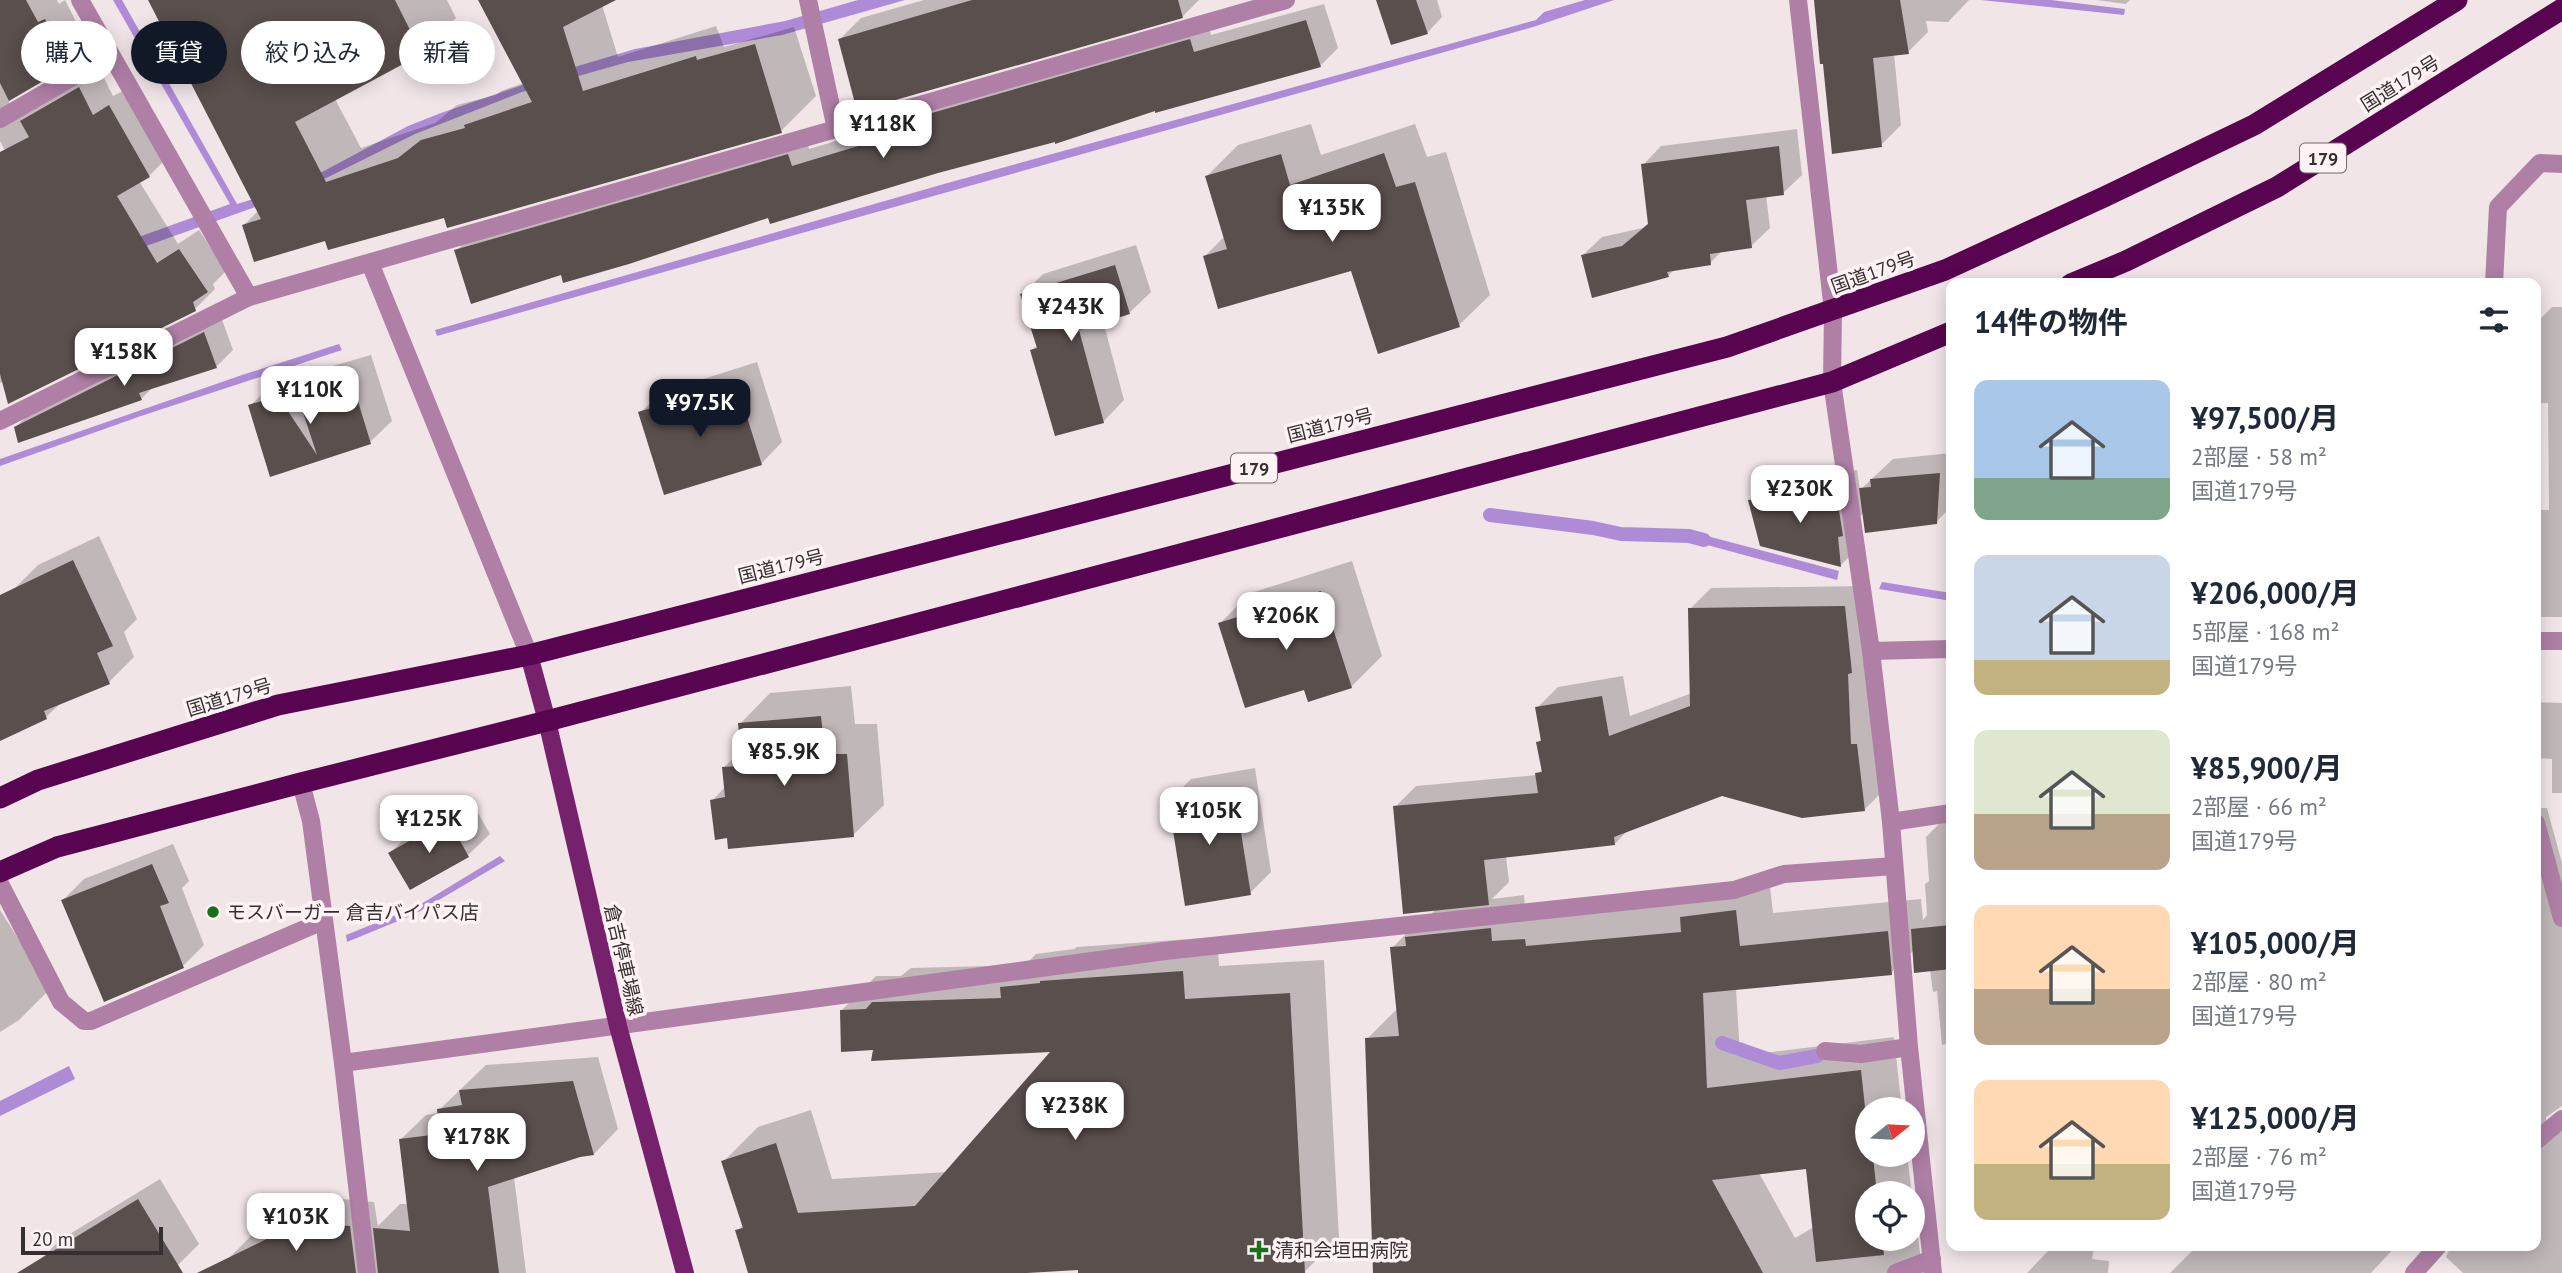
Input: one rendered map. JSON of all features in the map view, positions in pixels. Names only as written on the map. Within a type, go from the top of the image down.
[{"type":"highway","name":"国道179号","points":[[0,798],[38,780],[278,705],[529,654],[1727,347],[1945,270],[2104,197],[2254,125],[2457,0]]},
{"type":"highway","name":"国道179号","points":[[2085,278],[2277,187],[2562,9]]},
{"type":"highway","points":[[0,872],[57,847],[547,721],[1832,382],[1946,334]]},
{"type":"main road","name":"倉吉停車場線","points":[[529,654],[618,1026],[685,1273]]},
{"type":"street","points":[[80,0],[92,21]]},
{"type":"street","points":[[0,421],[249,297],[1286,0]]},
{"type":"street","points":[[1798,0],[1833,311],[1832,382],[1871,651],[1891,822],[1909,1047],[1933,1266],[1896,1273]]},
{"type":"street","points":[[813,1],[836,130]]},
{"type":"street","points":[[117,66],[249,297]]},
{"type":"street","points":[[0,119],[61,84]]},
{"type":"street","points":[[2494,278],[2498,207],[2540,163],[2562,164]]},
{"type":"street","points":[[370,263],[529,654]]},
{"type":"street","points":[[2541,641],[2562,641]]},
{"type":"street","points":[[1871,651],[1946,649]]},
{"type":"street","points":[[300,783],[312,821],[367,1273]]},
{"type":"street","points":[[1891,822],[1946,814]]},
{"type":"street","points":[[2541,841],[2562,918]]},
{"type":"street","points":[[343,1063],[1165,951],[1734,890],[1784,874],[1894,866]]},
{"type":"street","points":[[0,884],[61,1002],[84,1021],[91,1021],[323,920]]},
{"type":"street","points":[[1825,1051],[1861,1054],[1909,1047]]},
{"type":"street","points":[[2541,1137],[2562,1119]]},
{"type":"street","points":[[2414,1273],[2434,1251]]},
{"type":"shaded area","points":[[113,0],[122,0],[134,21],[131,21],[131,31]]},
{"type":"shaded area","points":[[858,0],[905,0],[782,35],[628,62],[522,92],[415,134],[300,191],[65,275],[53,268],[230,204],[161,84],[169,84],[237,204],[294,187],[408,126],[578,66],[635,49],[785,21]]},
{"type":"shaded area","points":[[1585,0],[1614,0],[1533,27],[437,336],[435,330],[944,184],[1536,20],[1544,12]]},
{"type":"shaded area","points":[[1981,0],[2051,0],[2125,9],[2124,15]]},
{"type":"shaded area","points":[[339,344],[342,350],[0,466],[0,459]]},
{"type":"shaded area","points":[[1688,531],[1839,571],[1837,580],[1685,539]]},
{"type":"shaded area","points":[[1882,582],[1946,592],[1946,600],[1879,589]]},
{"type":"shaded area","points":[[500,856],[505,861],[415,914],[347,942],[346,935],[416,907]]},
{"type":"shaded area","points":[[69,1066],[75,1079],[0,1116],[0,1101]]},
{"type":"building","points":[[0,0],[26,0],[37,21],[21,21],[21,84],[38,84],[9,101],[0,83]]},
{"type":"building","points":[[148,0],[395,0],[406,21],[399,21],[399,66],[385,74],[385,21],[241,21],[241,84],[366,84],[295,122],[326,182],[398,158],[421,140],[465,128],[464,125],[532,102],[495,32],[495,21],[489,21],[478,0],[616,0],[563,27],[583,91],[696,56],[697,60],[755,44],[782,133],[447,228],[444,218],[328,250],[325,241],[254,262],[242,225],[261,219],[191,84],[227,84],[227,21],[159,21]]},
{"type":"building","points":[[972,0],[1178,0],[1183,18],[857,111],[838,39]]},
{"type":"building","points":[[1376,0],[1416,0],[1428,34],[1391,45]]},
{"type":"building","points":[[1814,0],[1900,0],[1909,54],[1873,58],[1882,147],[1832,154]]},
{"type":"building","points":[[1306,20],[1321,67],[1155,111],[1055,144],[938,173],[770,224],[768,218],[563,283],[561,275],[471,304],[454,250],[788,154],[792,166],[865,144],[862,133],[1190,39],[1194,52]]},
{"type":"building","points":[[79,87],[93,115],[109,105],[150,177],[117,196],[157,263],[179,249],[208,292],[193,302],[196,311],[8,404],[0,374],[0,152],[29,137],[20,121]]},
{"type":"building","points":[[1779,146],[1784,195],[1746,200],[1752,248],[1710,254],[1711,265],[1667,272],[1669,277],[1592,298],[1581,255],[1622,246],[1648,224],[1641,164]]},
{"type":"building","points":[[1384,153],[1396,187],[1415,182],[1460,327],[1378,354],[1351,271],[1218,309],[1203,256],[1227,249],[1205,176],[1281,154],[1290,185]]},
{"type":"building","points":[[1115,265],[1130,314],[1079,330],[1104,423],[1055,436],[1030,350],[1037,348],[1020,294]]},
{"type":"building","points":[[204,332],[217,368],[139,393],[142,400],[18,443],[14,427]]},
{"type":"building","points":[[350,375],[371,444],[270,477],[248,405],[278,396],[317,455],[296,391]]},
{"type":"building","points":[[736,382],[762,465],[664,495],[638,412]]},
{"type":"building","points":[[1940,473],[1937,524],[1865,533],[1859,488],[1871,487],[1870,479]]},
{"type":"building","points":[[1836,491],[1843,536],[1838,537],[1841,567],[1760,546],[1748,500]]},
{"type":"building","points":[[73,560],[113,646],[97,653],[110,684],[44,711],[47,719],[0,741],[0,595]]},
{"type":"building","points":[[1321,591],[1352,688],[1308,702],[1304,690],[1245,708],[1218,623]]},
{"type":"building","points":[[1845,606],[1852,673],[1848,674],[1851,744],[1857,744],[1865,811],[1802,818],[1722,796],[1614,837],[1615,845],[1484,860],[1489,905],[1403,914],[1393,806],[1538,793],[1535,773],[1542,772],[1536,742],[1541,741],[1535,707],[1602,696],[1609,736],[1690,706],[1688,608]]},
{"type":"building","points":[[821,716],[825,754],[847,754],[854,837],[728,849],[727,838],[715,840],[710,800],[725,797],[722,767],[742,766],[738,723]]},
{"type":"building","points":[[1234,789],[1251,895],[1185,906],[1168,799]]},
{"type":"building","points":[[448,819],[469,857],[410,890],[388,853]]},
{"type":"building","points":[[152,864],[169,903],[160,906],[184,968],[104,1002],[61,900]]},
{"type":"building","points":[[1736,910],[1740,946],[1888,931],[1892,975],[1703,993],[1707,1088],[1861,1070],[1864,1097],[1855,1097],[1855,1167],[1874,1167],[1876,1181],[1855,1181],[1855,1251],[1884,1251],[1884,1255],[1816,1262],[1806,1169],[1712,1180],[1763,1273],[1373,1273],[1365,1038],[1399,1036],[1390,947],[1406,946],[1405,937],[1491,928],[1492,941],[1525,939],[1526,946],[1681,932],[1680,917]]},
{"type":"building","points":[[1946,926],[1946,970],[1914,973],[1911,929]]},
{"type":"building","points":[[1183,971],[1185,999],[1290,993],[1305,1273],[1078,1273],[1078,1270],[1027,1273],[748,1273],[735,1230],[743,1228],[721,1161],[776,1143],[798,1213],[915,1206],[1050,1052],[871,1061],[873,1050],[841,1052],[840,1010],[866,1009],[872,1002],[1001,998],[1000,987],[1040,981]]},
{"type":"building","points":[[573,1081],[594,1155],[580,1157],[488,1187],[499,1273],[378,1273],[373,1228],[410,1231],[399,1139],[440,1134],[437,1109],[462,1105],[459,1090]]},
{"type":"building","points":[[138,1199],[183,1273],[17,1273]]},
{"type":"building","points":[[306,1222],[350,1226],[356,1273],[197,1273],[285,1230],[305,1233]]},
{"type":"waterway","points":[[1490,515],[1621,534],[1689,536],[1704,540]]},
{"type":"waterway","points":[[1722,1043],[1779,1063],[1817,1056]]},
{"type":"place","name":"モスバーガー 倉吉バイパス店","points":[[213,912]]},
{"type":"place","name":"清和会垣田病院","points":[[1259,1250]]}]
